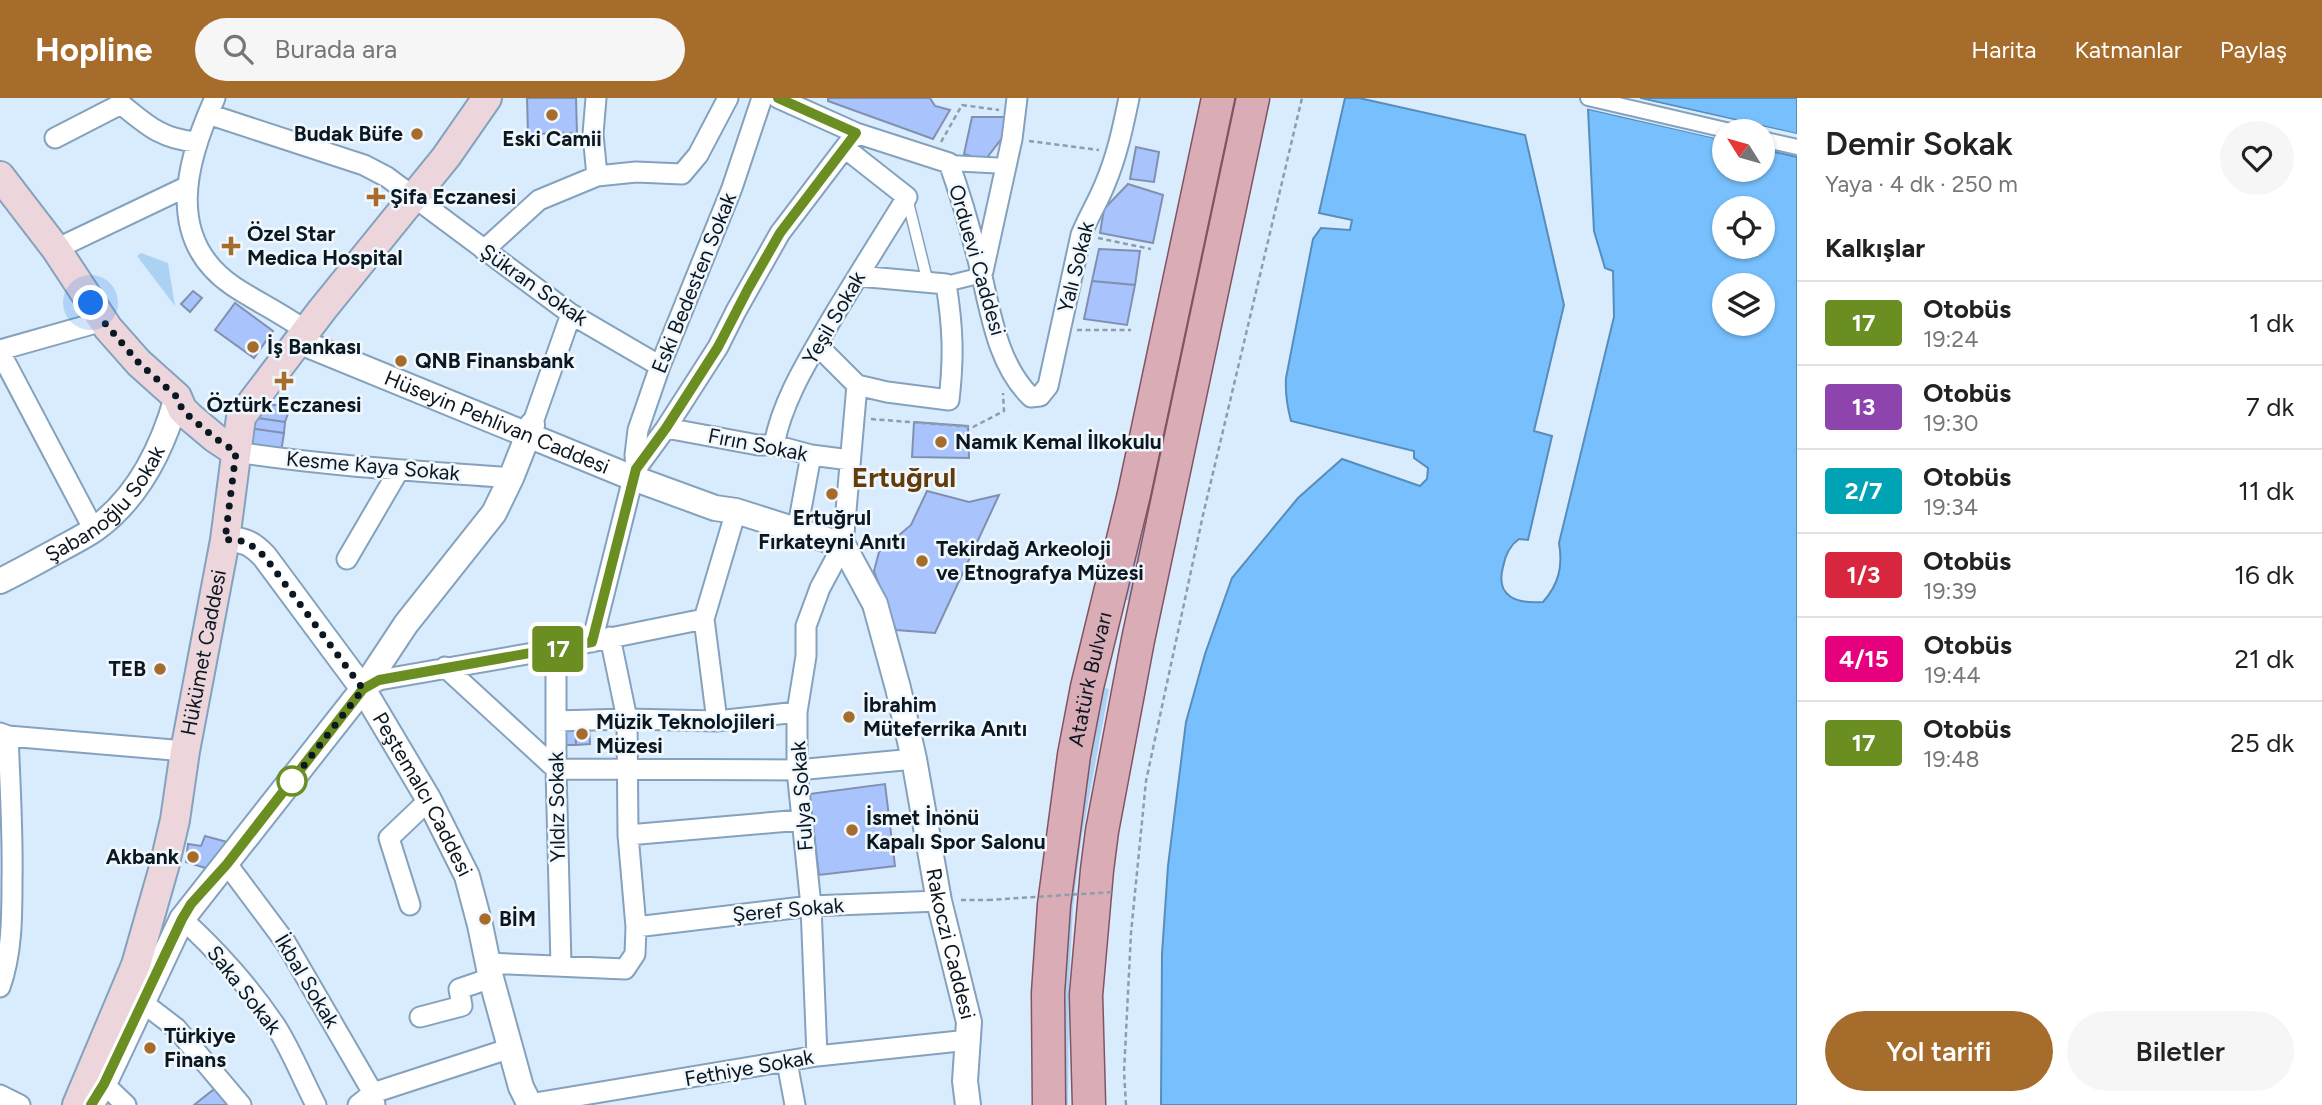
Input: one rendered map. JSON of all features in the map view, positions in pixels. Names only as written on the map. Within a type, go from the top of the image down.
[{"type":"main road","name":"Hükümet Caddesi","points":[[77,1105],[136,965],[158,893],[175,820],[185,751],[225,540],[241,417],[302,336],[446,157],[487,98]]},
{"type":"main road","name":"Atatürk Bulvarı","points":[[1049,1105],[1048,993],[1054,905],[1072,767],[1087,687],[1134,494],[1218,98]]},
{"type":"main road","name":"Atatürk Bulvarı","points":[[1090,1105],[1086,995],[1102,831],[1138,640],[1254,98]]},
{"type":"main road","points":[[0,176],[56,249],[103,321],[139,363],[177,397],[182,409],[196,423],[236,452]]},
{"type":"main road","points":[[177,397],[190,400],[208,412],[220,416],[241,417]]},
{"type":"street","points":[[596,98],[593,134],[597,176]]},
{"type":"street","points":[[484,250],[539,200],[597,176],[636,172],[682,174],[698,155],[728,98]]},
{"type":"street","name":"Eski Bedesten Sokak","points":[[489,970],[561,965],[625,969],[635,954],[636,927],[628,835],[627,719],[601,639],[635,474],[638,430],[660,366],[732,188],[762,98]]},
{"type":"street","points":[[778,98],[851,141],[907,197]]},
{"type":"street","name":"Yalı Sokak","points":[[1040,396],[1048,386],[1082,235],[1088,215],[1104,187],[1117,152],[1129,98]]},
{"type":"street","points":[[1588,98],[1712,127]]},
{"type":"street","points":[[55,138],[119,101],[153,130],[176,140],[196,142]]},
{"type":"street","points":[[858,276],[937,284],[982,275],[1007,166],[1016,105]]},
{"type":"street","name":"Şükran Sokak","points":[[212,106],[365,165],[387,177],[571,314],[660,366]]},
{"type":"street","points":[[212,106],[196,142],[186,187],[188,214],[196,244],[209,264],[231,285],[302,336]]},
{"type":"street","points":[[851,141],[941,160],[1007,166]]},
{"type":"street","points":[[635,474],[718,347],[780,233],[851,141]]},
{"type":"street","points":[[1775,142],[1797,147]]},
{"type":"street","name":"Orduevi Caddesi","points":[[941,160],[964,205],[989,314],[1013,372],[1031,397],[1040,396]]},
{"type":"street","points":[[56,249],[186,187]]},
{"type":"street","name":"Yeşil Sokak","points":[[774,445],[776,430],[794,388],[817,345],[907,197]]},
{"type":"street","points":[[817,345],[857,385],[949,400],[953,326],[937,284]]},
{"type":"street","points":[[127,1105],[98,1095],[186,911],[227,864],[363,689],[406,624],[494,513],[530,430],[571,314]]},
{"type":"street","points":[[94,530],[0,351],[103,321]]},
{"type":"street","name":"Hüseyin Pehlivan Caddesi","points":[[302,336],[318,338],[715,508],[843,545]]},
{"type":"street","points":[[843,545],[857,385]]},
{"type":"street","name":"Şabanoğlu Sokak","points":[[0,581],[94,530],[113,514],[158,452],[168,430],[177,397]]},
{"type":"street","name":"Fırın Sokak","points":[[666,428],[850,460]]},
{"type":"street","name":"Kesme Kaya Sokak","points":[[236,452],[399,470],[511,478]]},
{"type":"street","points":[[797,531],[811,455]]},
{"type":"street","points":[[346,559],[399,470]]},
{"type":"street","points":[[717,721],[705,618],[736,512]]},
{"type":"street","name":"Peştemalcı Caddesi","points":[[225,540],[243,540],[265,557],[363,689],[429,800],[467,876],[524,1100]]},
{"type":"street","name":"Fulya Sokak","points":[[817,1056],[811,906],[797,770],[797,712],[806,656],[806,626],[820,588],[843,545]]},
{"type":"street","name":"Rakoczi Caddesi","points":[[843,545],[875,604],[896,678],[914,759],[939,901],[965,1001],[969,1040],[965,1081],[968,1105]]},
{"type":"street","points":[[363,689],[379,680],[556,649],[705,618]]},
{"type":"street","name":"Yıldız Sokak","points":[[556,649],[561,965]]},
{"type":"street","points":[[445,667],[556,769],[797,770],[914,759]]},
{"type":"street","points":[[556,721],[717,721],[797,712]]},
{"type":"street","points":[[0,987],[5,973],[12,919],[13,835],[4,735],[185,751]]},
{"type":"street","points":[[410,905],[389,838],[429,800]]},
{"type":"street","points":[[628,835],[801,820]]},
{"type":"street","name":"İkbal Sokak","points":[[227,864],[286,943],[369,1101]]},
{"type":"street","points":[[158,893],[186,911]]},
{"type":"street","name":"Şeref Sokak","points":[[636,927],[811,906],[939,901]]},
{"type":"street","name":"Saka Sokak","points":[[186,911],[201,936],[276,1028],[316,1105]]},
{"type":"street","points":[[419,1017],[462,1006],[458,989],[489,970]]},
{"type":"street","points":[[142,1002],[176,1028],[241,1105]]},
{"type":"street","name":"Fethiye Sokak","points":[[524,1100],[817,1056],[969,1040]]},
{"type":"street","points":[[369,1101],[421,1076],[511,1048]]},
{"type":"street","points":[[787,1062],[795,1105]]},
{"type":"street","points":[[0,1095],[20,1105]]},
{"type":"lane","points":[[907,197],[937,284]]},
{"type":"path","points":[[1126,1105],[1124,1072],[1131,933],[1146,780],[1203,514],[1302,98]]},
{"type":"path","points":[[941,160],[962,105],[1016,105]]},
{"type":"path","points":[[1012,139],[1117,152]]},
{"type":"path","points":[[1082,235],[1151,249]]},
{"type":"path","points":[[1060,330],[1131,330]]},
{"type":"path","points":[[854,417],[973,427],[1004,411],[1002,387]]},
{"type":"path","points":[[988,900],[1114,892]]},
{"type":"shaded area","points":[[1226,98],[1237,98],[1154,494],[1143,492]]},
{"type":"shaded area","points":[[141,253],[168,263],[175,306],[137,256]]},
{"type":"shaded area","points":[[1141,502],[1151,504],[1130,601],[1119,598]]},
{"type":"shaded area","points":[[1100,687],[1109,689],[1081,841],[1073,907],[1068,1105],[1059,1105],[1064,908]]},
{"type":"water","points":[[1345,98],[1359,98],[1525,135],[1564,305],[1534,431],[1552,436],[1528,540],[1519,539],[1510,548],[1501,577],[1505,592],[1510,597],[1525,602],[1543,602],[1559,574],[1559,543],[1614,317],[1613,271],[1605,268],[1594,231],[1588,109],[1712,137],[1712,182],[1775,182],[1775,152],[1797,157],[1797,1105],[1161,1105],[1162,954],[1168,866],[1186,722],[1205,654],[1232,578],[1298,498],[1342,459],[1420,486],[1427,479],[1428,468],[1414,458],[1414,451],[1291,421],[1286,378],[1313,239],[1321,228],[1350,230],[1352,220],[1319,213]]},
{"type":"water","points":[[1640,98],[1797,98],[1797,134],[1775,129],[1775,119],[1732,119]]},
{"type":"pier","points":[[1636,98],[1730,119],[1718,119],[1639,101]]},
{"type":"pier","points":[[1586,106],[1712,134],[1712,137],[1585,108]]},
{"type":"pier","points":[[1775,129],[1797,134],[1797,137],[1775,132]]},
{"type":"building","name":"Eski Camii","points":[[527,98],[576,98],[577,133],[528,134]]},
{"type":"building","points":[[828,98],[930,98],[935,106],[950,110],[933,139],[828,101]]},
{"type":"building","points":[[972,117],[1008,117],[1006,133],[985,160],[964,154]]},
{"type":"building","points":[[1136,147],[1159,152],[1154,182],[1130,179]]},
{"type":"building","points":[[1128,184],[1163,195],[1153,243],[1100,233],[1104,209]]},
{"type":"building","points":[[1099,249],[1140,251],[1135,285],[1092,281]]},
{"type":"building","points":[[1092,281],[1135,285],[1127,325],[1084,319]]},
{"type":"building","points":[[193,291],[202,298],[190,312],[181,304]]},
{"type":"building","points":[[235,303],[273,331],[254,358],[215,330]]},
{"type":"building","points":[[260,402],[290,408],[285,422],[250,417]]},
{"type":"building","points":[[250,417],[285,422],[284,433],[249,428]]},
{"type":"building","name":"Namık Kemal İlkokulu","points":[[914,422],[968,426],[969,458],[912,457]]},
{"type":"building","points":[[249,428],[284,433],[281,452],[246,447]]},
{"type":"building","name":"Tekirdağ Arkeoloji ve Etnografya Müzesi","points":[[927,491],[969,502],[999,495],[935,633],[896,630],[874,571],[879,552],[911,525]]},
{"type":"building","name":"Müzik Teknolojileri Müzesi","points":[[589,723],[590,744],[576,745],[575,724]]},
{"type":"building","points":[[559,724],[575,724],[576,745],[560,745]]},
{"type":"building","name":"İsmet İnönü Kapalı Spor Salonu","points":[[885,784],[895,866],[819,875],[809,794]]},
{"type":"building","points":[[205,836],[231,843],[209,869],[186,862],[188,844],[201,846]]},
{"type":"building","points":[[218,1086],[233,1105],[194,1105]]},
{"type":"bus line","name":"17","points":[[91,1105],[104,1084],[191,904],[227,864],[363,689],[379,680],[592,642],[636,469],[718,347],[780,233],[856,133],[778,98]]},
{"type":"place","name":"Eski Camii","points":[[552,115]]},
{"type":"place","name":"Budak Büfe","points":[[417,134]]},
{"type":"place","name":"Şifa Eczanesi","points":[[376,197]]},
{"type":"place","name":"Özel Star Medica Hospital","points":[[231,246]]},
{"type":"place","name":"İş Bankası","points":[[253,347]]},
{"type":"place","name":"QNB Finansbank","points":[[401,361]]},
{"type":"place","name":"Öztürk Eczanesi","points":[[284,381]]},
{"type":"place","name":"Namık Kemal İlkokulu","points":[[941,442]]},
{"type":"place","name":"Ertuğrul Fırkateyni Anıtı","points":[[832,494]]},
{"type":"place","name":"Tekirdağ Arkeoloji ve Etnografya Müzesi","points":[[922,561]]},
{"type":"place","name":"TEB","points":[[160,669]]},
{"type":"place","name":"İbrahim Müteferrika Anıtı","points":[[849,717]]},
{"type":"place","name":"Müzik Teknolojileri Müzesi","points":[[582,734]]},
{"type":"place","name":"İsmet İnönü Kapalı Spor Salonu","points":[[852,830]]},
{"type":"place","name":"Akbank","points":[[193,857]]},
{"type":"place","name":"BİM","points":[[485,919]]},
{"type":"place","name":"Türkiye Finans","points":[[150,1048]]},
{"type":"district","name":"Ertuğrul","points":[[904,477]]},
{"type":"route","points":[[91,303],[139,363],[177,397],[182,409],[202,428],[236,452],[225,540],[243,540],[265,557],[363,689],[292,781]]}]
